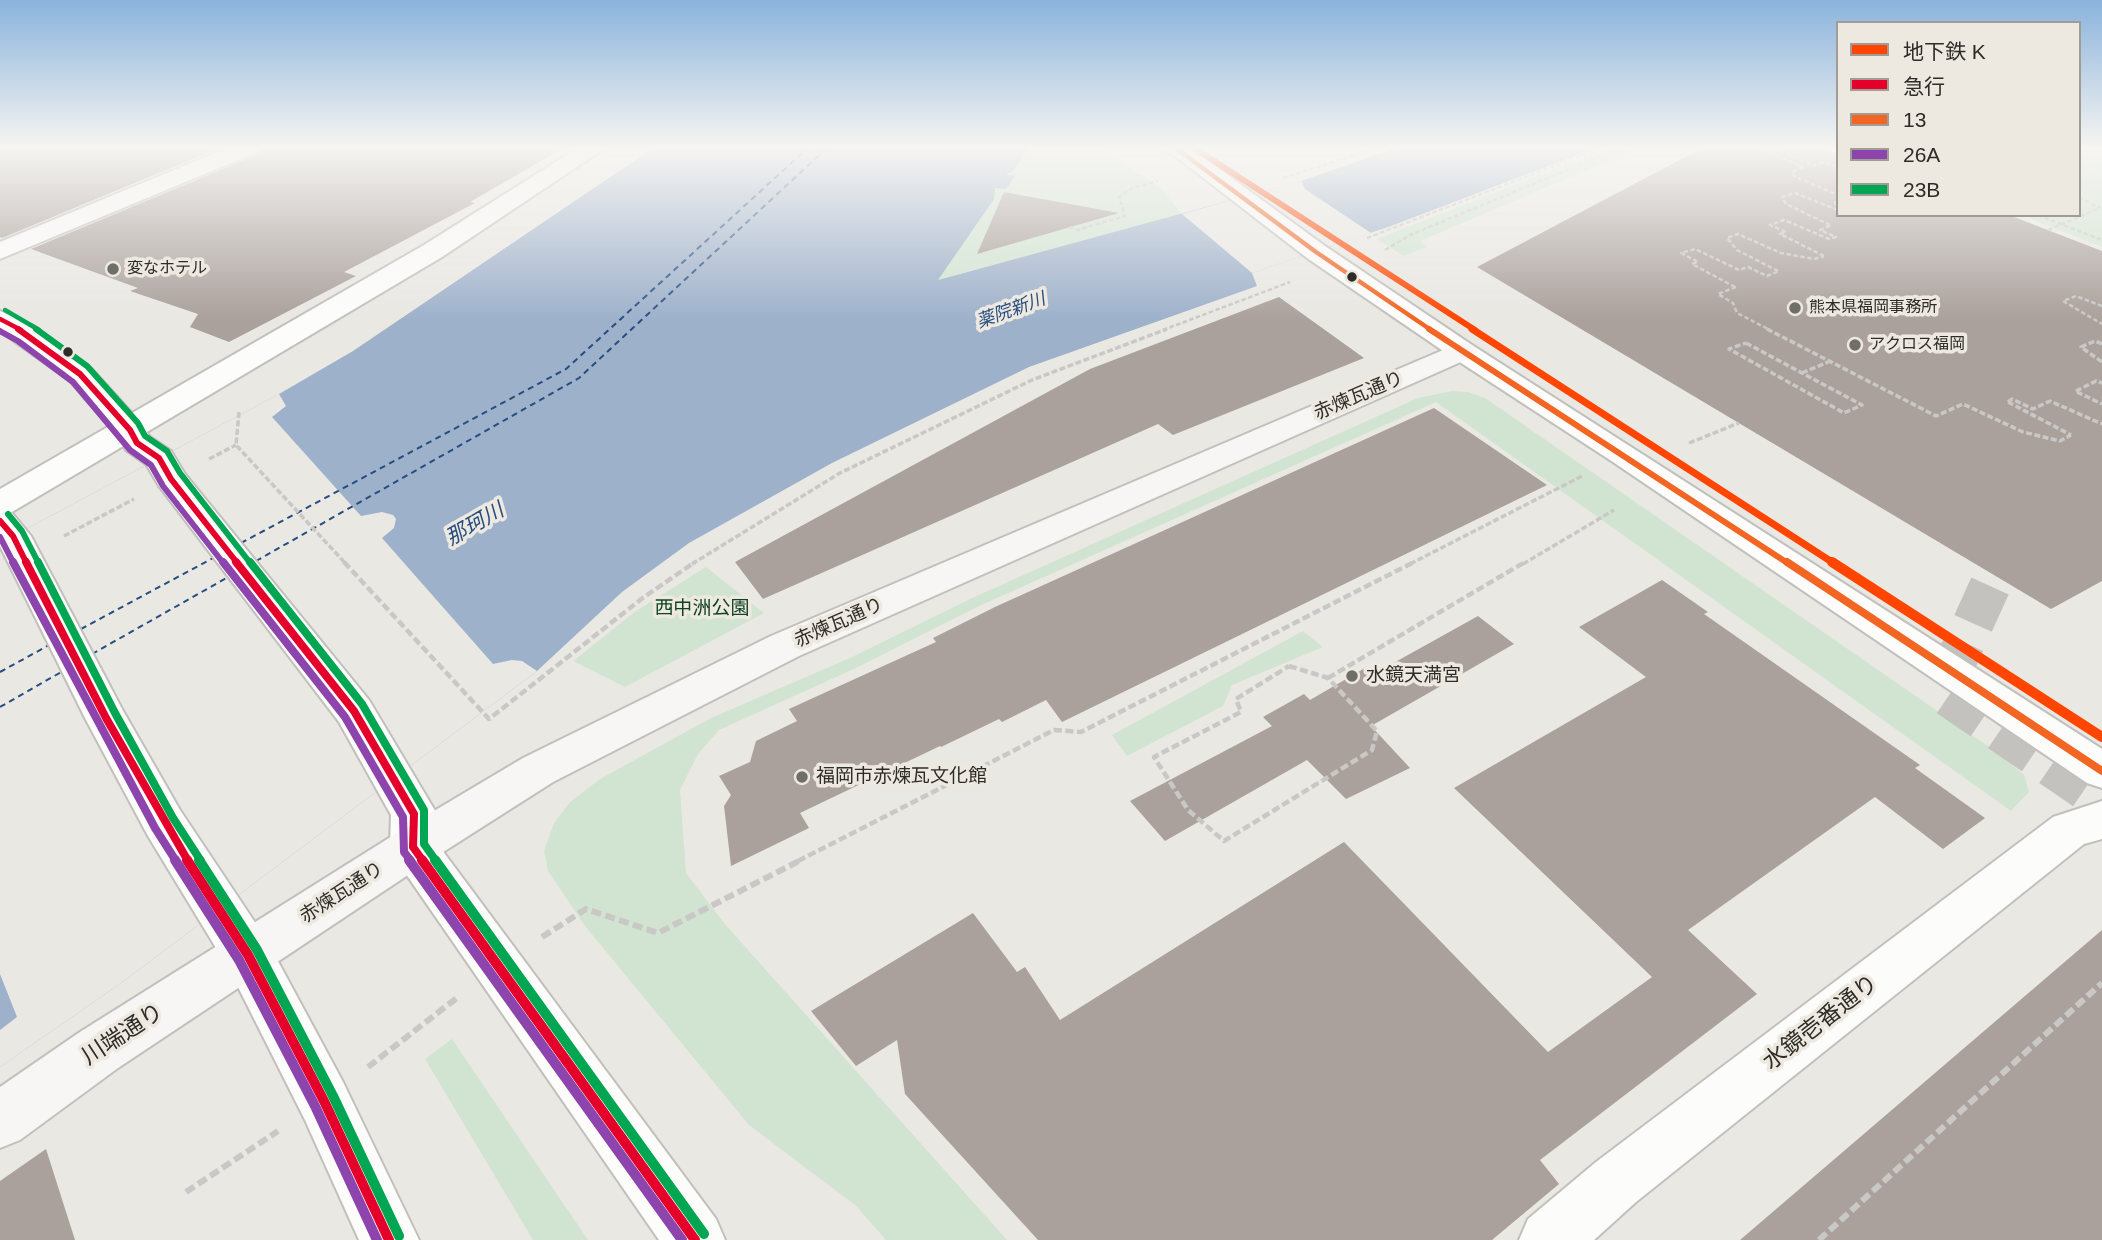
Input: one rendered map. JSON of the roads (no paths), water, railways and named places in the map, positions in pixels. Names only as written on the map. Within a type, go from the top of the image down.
[{"type":"main road","name":"赤煉瓦通り","points":[[248,955],[538,770],[785,646],[1462,351]]},
{"type":"main road","name":"川端通り","points":[[0,1120],[99,1050],[248,955]]},
{"type":"street","points":[[0,251],[113,204]]},
{"type":"street","points":[[389,1240],[324,1101],[248,955],[164,823],[106,718],[9,530],[130,430],[433,251],[507,204]]},
{"type":"street","points":[[1253,204],[1316,251],[1462,351],[1625,454],[2102,771]]},
{"type":"street","points":[[0,319],[24,332],[80,374],[130,430],[137,443],[165,469],[354,711],[391,780],[414,814],[414,847],[695,1240]]},
{"type":"street","name":"水鏡壱番通り","points":[[1549,1240],[1616,1182],[2069,830],[2102,820]]},
{"type":"water","points":[[570,204],[991,204],[938,280],[1217,204],[1449,204],[1252,273],[1257,286],[1029,367],[832,463],[689,543],[622,592],[537,671],[121,983],[0,1067],[0,543],[279,394],[353,351]]},
{"type":"tunnel","points":[[1990,586],[1942,692],[2102,801]]},
{"type":"metro line","name":"K","points":[[1280,204],[2102,737]]},
{"type":"place","name":"変なホテル","points":[[113,269]]},
{"type":"place","name":"熊本県福岡事務所","points":[[1795,308]]},
{"type":"place","name":"アクロス福岡","points":[[1855,345]]},
{"type":"place","name":"水鏡天満宮","points":[[1352,676]]},
{"type":"place","name":"福岡市赤煉瓦文化館","points":[[802,777]]},
{"type":"water label","name":"薬院新川","points":[[1011,311]]},
{"type":"water label","name":"那珂川","points":[[475,525]]},
{"type":"park label","name":"西中洲公園","points":[[702,609]]}]
